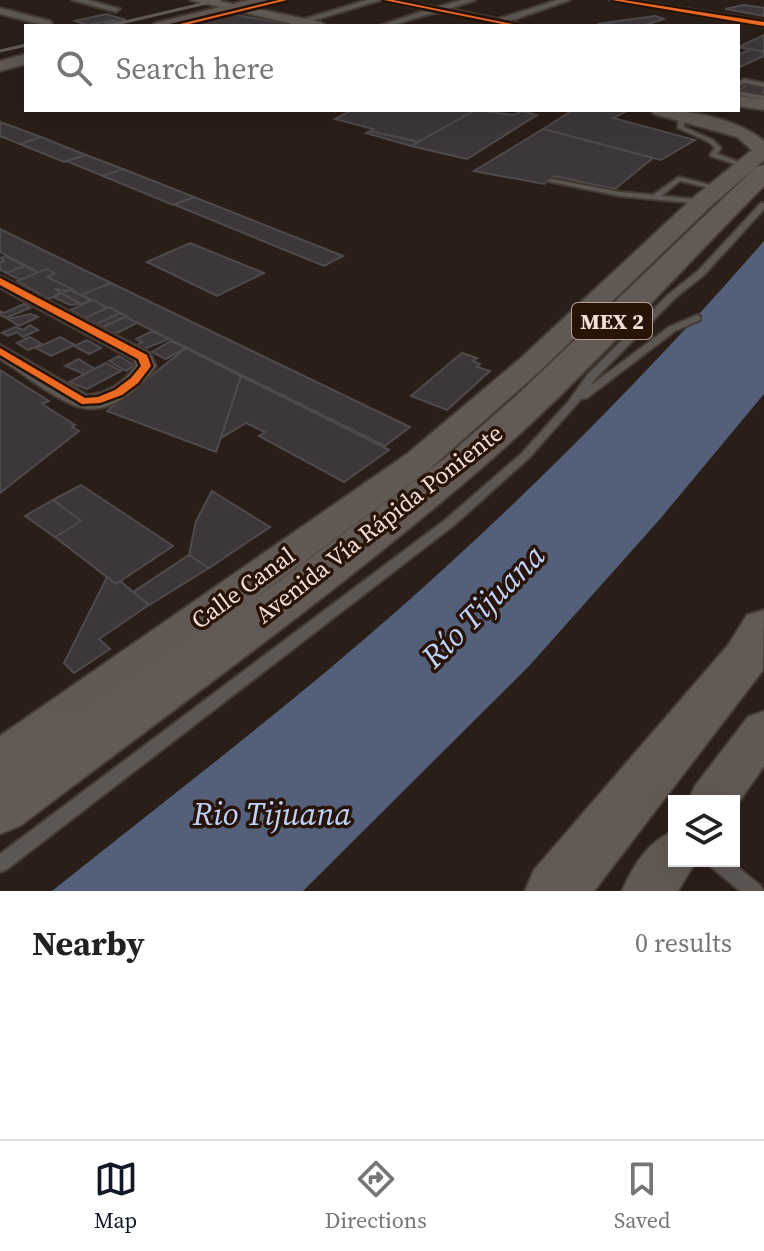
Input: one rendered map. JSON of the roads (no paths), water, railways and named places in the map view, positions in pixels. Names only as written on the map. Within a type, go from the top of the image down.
[{"type":"highway","name":"Avenida Vía Rápida Poniente","points":[[0,808],[291,596],[458,468],[528,405],[759,159]]},
{"type":"highway","points":[[458,468],[465,448],[580,332],[577,320]]},
{"type":"highway","points":[[0,764],[16,763],[36,751],[240,615],[291,596]]},
{"type":"highway","points":[[556,891],[758,644]]},
{"type":"main road","points":[[153,24],[193,4],[267,0]]},
{"type":"main road","points":[[153,24],[231,4],[310,24]]},
{"type":"main road","points":[[0,58],[24,52]]},
{"type":"main road","points":[[0,66],[24,60]]},
{"type":"main road","points":[[740,101],[764,105]]},
{"type":"main road","points":[[736,112],[764,118]]},
{"type":"main road","points":[[694,114],[764,118]]},
{"type":"main road","points":[[694,114],[743,133],[759,159]]},
{"type":"main road","name":"Calle Canal","points":[[0,764],[419,461],[577,320],[710,195],[759,159]]},
{"type":"main road","points":[[716,795],[764,730]]},
{"type":"main road","points":[[648,891],[668,863]]},
{"type":"street","points":[[76,0],[116,9]]},
{"type":"street","points":[[299,22],[377,0]]},
{"type":"street","points":[[386,0],[510,24]]},
{"type":"street","points":[[391,24],[471,0]]},
{"type":"street","points":[[492,24],[566,0]]},
{"type":"street","points":[[614,0],[764,24]]},
{"type":"street","points":[[637,4],[649,0]]},
{"type":"street","points":[[0,11],[47,23]]},
{"type":"street","points":[[693,21],[707,16]]},
{"type":"street","points":[[0,281],[143,357],[146,366],[142,373],[111,397],[89,403],[0,351]]},
{"type":"lane","points":[[740,83],[764,85]]},
{"type":"lane","points":[[740,93],[764,98]]},
{"type":"lane","points":[[694,114],[681,122],[681,128],[711,141],[718,148],[713,155],[759,159]]},
{"type":"lane","points":[[655,197],[679,179],[710,195]]},
{"type":"lane","points":[[551,181],[620,194],[655,197],[710,195]]},
{"type":"lane","points":[[0,864],[449,523],[525,456],[573,403],[592,376],[672,296],[701,273],[764,205]]},
{"type":"lane","points":[[573,403],[672,329],[697,318]]},
{"type":"lane","points":[[724,867],[754,891]]},
{"type":"water","name":"Rio Tijuana","points":[[764,241],[764,394],[660,519],[530,665],[303,891],[52,891],[314,682],[447,566],[633,385]]},
{"type":"railway","points":[[117,24],[219,0]]},
{"type":"railway","points":[[0,51],[24,45]]},
{"type":"water label","name":"Río Tijuana","points":[[483,606]]}]
